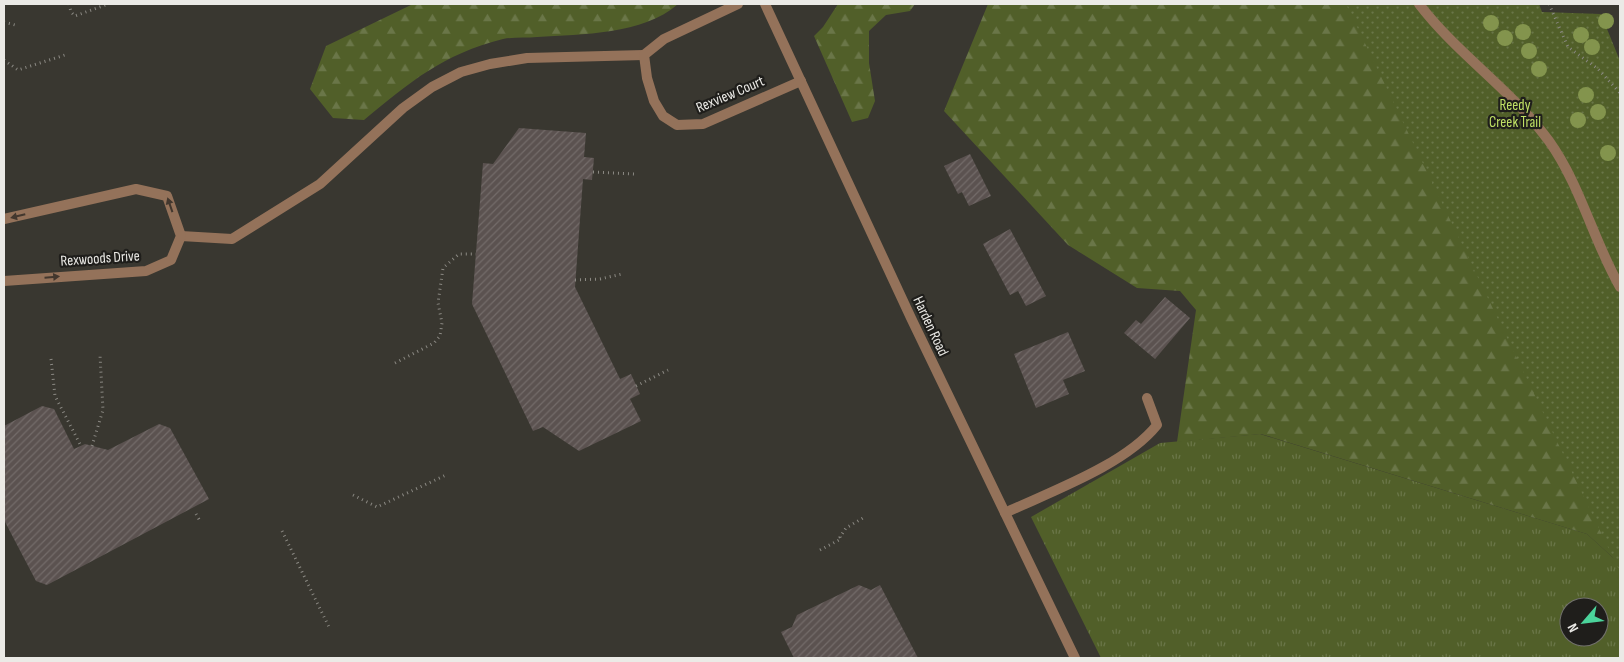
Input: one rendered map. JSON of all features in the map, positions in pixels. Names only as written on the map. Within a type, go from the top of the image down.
[{"type":"street","points":[[4,219],[136,189],[167,196],[181,236],[232,239],[320,184],[403,108],[432,87],[461,72],[490,64],[527,58],[644,55],[664,39],[738,4]]},
{"type":"street","name":"Harden Road","points":[[765,4],[906,309],[1075,658]]},
{"type":"street","points":[[1419,4],[1438,28],[1462,53],[1502,88],[1530,117],[1549,142],[1578,190],[1610,269],[1620,287]]},
{"type":"street","name":"Rexview Court","points":[[644,55],[647,78],[654,101],[663,116],[677,125],[702,124],[801,81]]},
{"type":"street","name":"Rexwoods Drive","points":[[4,281],[146,271],[172,260],[181,236]]},
{"type":"street","points":[[1004,513],[1094,472],[1146,439],[1157,425],[1147,398]]},
{"type":"path","points":[[69,4],[71,15],[88,13],[108,4]]},
{"type":"path","points":[[1549,4],[1568,47],[1598,69],[1620,93]]},
{"type":"path","points":[[4,22],[15,24]]},
{"type":"path","points":[[4,60],[18,70],[68,54]]},
{"type":"path","points":[[593,172],[634,174]]},
{"type":"path","points":[[395,363],[434,343],[440,336],[442,323],[438,303],[443,268],[459,254],[476,254]]},
{"type":"path","points":[[575,280],[600,279],[622,274]]},
{"type":"path","points":[[92,446],[104,410],[100,355]]},
{"type":"path","points":[[51,359],[55,396],[81,446]]},
{"type":"path","points":[[636,386],[668,370]]},
{"type":"path","points":[[352,495],[377,507],[446,475]]},
{"type":"path","points":[[196,514],[200,521]]},
{"type":"path","points":[[820,550],[841,539],[846,528],[863,518]]},
{"type":"path","points":[[282,531],[330,630]]},
{"type":"green space","points":[[413,4],[678,4],[648,22],[611,31],[507,38],[482,45],[445,61],[428,71],[364,120],[333,118],[310,89],[326,46]]},
{"type":"green space","points":[[838,4],[915,4],[910,11],[886,15],[869,31],[869,63],[875,101],[868,118],[852,122],[814,36],[823,27]]},
{"type":"green space","points":[[988,4],[1385,4],[1620,564],[1587,534],[1261,434],[1177,442],[1196,310],[1180,291],[1137,288],[1068,245],[944,111]]},
{"type":"green space","name":"Reedy Creek Trail","points":[[1346,4],[1539,4],[1542,12],[1601,14],[1620,61],[1620,572]]},
{"type":"green space","points":[[1260,434],[1587,534],[1620,564],[1620,658],[1101,658],[1031,517],[1160,443]]},
{"type":"building","points":[[519,128],[586,133],[584,157],[594,158],[592,180],[583,179],[575,287],[620,379],[631,374],[640,394],[630,399],[641,421],[579,451],[543,427],[533,431],[472,304],[483,163],[493,164]]},
{"type":"building","points":[[970,154],[991,196],[969,206],[962,192],[958,194],[944,166]]},
{"type":"building","points":[[1010,229],[1046,296],[1026,306],[1018,291],[1010,295],[983,244]]},
{"type":"building","points":[[1165,297],[1190,318],[1155,359],[1124,333],[1136,320],[1141,324]]},
{"type":"building","points":[[1068,332],[1085,371],[1063,380],[1069,394],[1036,408],[1014,354]]},
{"type":"building","points":[[42,406],[54,409],[74,449],[85,444],[108,450],[159,424],[170,428],[209,499],[47,585],[36,581],[4,520],[4,426]]},
{"type":"building","points":[[859,585],[871,590],[880,585],[918,658],[794,658],[781,632],[792,627],[797,615]]}]
